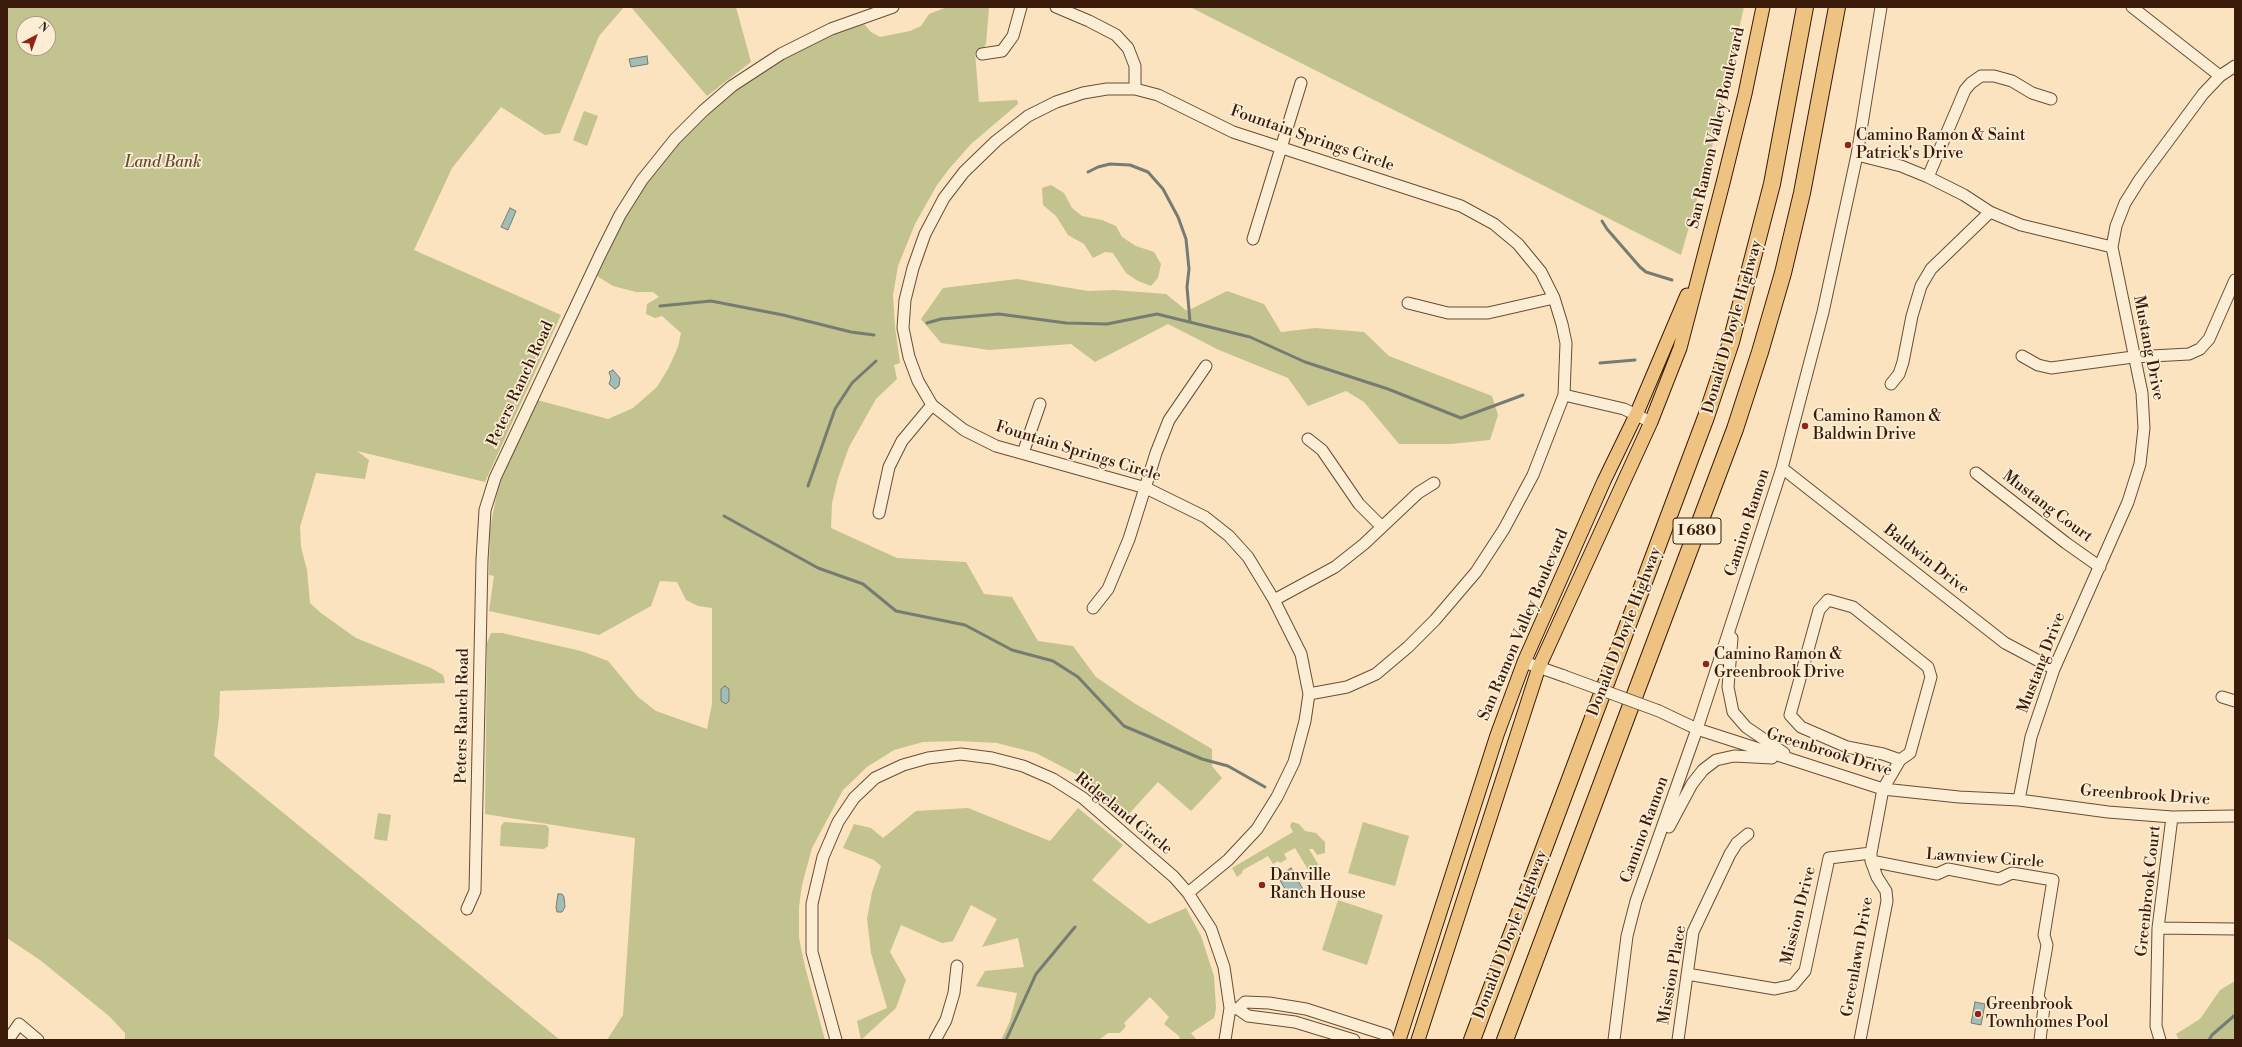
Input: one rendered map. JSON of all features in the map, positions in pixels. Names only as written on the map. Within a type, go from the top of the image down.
[{"type":"highway","name":"Donald D Doyle Highway","points":[[1472,1040],[1701,430],[1731,342],[1772,184],[1806,7]]},
{"type":"highway","name":"Donald D Doyle Highway","points":[[1505,1040],[1733,436],[1758,359],[1783,273],[1802,193],[1837,7]]},
{"type":"main road","name":"San Ramon Valley Boulevard","points":[[1418,1040],[1539,667],[1650,422],[1680,348],[1745,94],[1762,7]]},
{"type":"main road","name":"San Ramon Valley Boulevard","points":[[1399,1040],[1497,735],[1524,662],[1601,488],[1636,415],[1703,257]]},
{"type":"street","name":"Peters Ranch Road","points":[[467,909],[475,891],[482,560],[485,510],[495,478],[620,215],[642,180],[675,139],[703,111],[732,86],[781,54],[831,29],[880,10],[893,7]]},
{"type":"street","points":[[982,54],[1002,51],[1013,36],[1021,7]]},
{"type":"street","points":[[1056,7],[1089,21],[1120,40],[1128,48],[1135,66],[1135,90]]},
{"type":"street","name":"Camino Ramon","points":[[1614,1040],[1627,936],[1648,865],[1697,729],[1782,468],[1824,312],[1857,156],[1881,7]]},
{"type":"street","points":[[2132,7],[2220,76]]},
{"type":"street","name":"Mustang Drive","points":[[2019,800],[2031,737],[2054,669],[2128,502],[2140,464],[2144,428],[2142,393],[2133,357],[2112,247],[2116,226],[2125,203],[2140,179],[2203,94],[2220,76],[2235,66]]},
{"type":"street","points":[[1928,177],[1966,90],[1971,83],[1981,76],[1994,76],[2012,81],[2032,93],[2051,99]]},
{"type":"street","points":[[1253,239],[1301,83]]},
{"type":"street","name":"Fountain Springs Circle","points":[[1188,893],[1237,850],[1257,828],[1277,797],[1294,762],[1305,720],[1309,694],[1301,654],[1274,600],[1248,557],[1229,536],[1205,517],[1146,488],[996,446],[964,430],[932,405],[918,381],[909,357],[904,321],[905,300],[913,268],[925,234],[944,198],[964,172],[996,141],[1028,116],[1056,102],[1083,93],[1107,89],[1135,90],[1158,95],[1233,132],[1280,149],[1461,206],[1494,224],[1518,244],[1541,272],[1554,298],[1566,343],[1564,395],[1533,475],[1504,529],[1476,572],[1435,620],[1408,647],[1376,674],[1347,687],[1309,694]]},
{"type":"street","points":[[1857,156],[1901,166],[1928,177],[1964,195],[1990,212],[2020,225],[2112,247]]},
{"type":"street","points":[[1891,384],[1899,374],[1903,362],[1912,316],[1921,286],[1931,269],[1990,212]]},
{"type":"street","points":[[2022,356],[2038,365],[2050,368],[2133,357],[2189,354],[2200,349],[2209,339],[2235,280]]},
{"type":"street","points":[[1408,303],[1448,313],[1488,313],[1554,298]]},
{"type":"street","points":[[1093,608],[1108,589],[1130,539],[1156,453],[1170,420],[1206,366]]},
{"type":"street","points":[[1564,395],[1608,404],[1650,422]]},
{"type":"street","points":[[1023,453],[1040,404]]},
{"type":"street","points":[[880,513],[889,467],[902,441],[932,405]]},
{"type":"street","points":[[1308,439],[1322,450],[1359,504],[1382,527]]},
{"type":"street","name":"Baldwin Drive","points":[[1782,468],[2005,643],[2054,669]]},
{"type":"street","name":"Mustang Court","points":[[1976,473],[2066,543],[2100,566]]},
{"type":"street","points":[[1274,600],[1335,567],[1382,527],[1418,493],[1434,483]]},
{"type":"street","points":[[1871,857],[1882,789],[1900,760],[1910,753],[1931,677],[1928,667],[1853,606],[1828,600],[1819,610],[1790,715],[1801,727],[1847,747],[1883,754],[1900,760]]},
{"type":"street","points":[[1733,621],[1728,687],[1733,712],[1746,727],[1796,761]]},
{"type":"street","name":"Greenbrook Drive","points":[[1524,662],[1659,712],[1697,729],[1882,789],[1959,797],[2019,800],[2108,812],[2172,817],[2235,816]]},
{"type":"street","points":[[2222,697],[2235,701]]},
{"type":"street","name":"Ridgeland Circle","points":[[836,1040],[812,952],[812,904],[823,857],[838,822],[854,798],[875,778],[903,765],[928,758],[961,754],[992,758],[1023,766],[1053,779],[1082,798],[1174,877],[1188,893],[1211,929],[1224,966],[1234,1008],[1225,1040]]},
{"type":"street","points":[[1648,865],[1692,784],[1703,770],[1716,760],[1734,756],[1796,761]]},
{"type":"street","name":"Greenbrook Court","points":[[2160,1040],[2156,1026],[2158,928],[2172,817]]},
{"type":"street","name":"Mission Place","points":[[1678,1040],[1693,932],[1730,854],[1737,843],[1748,834]]},
{"type":"street","name":"Mission Drive","points":[[1686,974],[1775,989],[1793,985],[1804,971],[1829,858],[1871,857]]},
{"type":"street","name":"Greenlawn Drive","points":[[1860,1040],[1887,901],[1886,891],[1877,877],[1871,857]]},
{"type":"street","name":"Lawnview Circle","points":[[1871,857],[1937,874],[1948,869],[1999,879],[2012,873],[2053,880],[2044,935],[2047,945],[2038,997],[2044,1007],[2040,1040]]},
{"type":"street","points":[[2158,928],[2235,929]]},
{"type":"street","points":[[936,1040],[946,1020],[954,993],[957,966]]},
{"type":"street","points":[[1234,1008],[1245,1002],[1269,1002],[1306,1009],[1386,1035],[1388,1040]]},
{"type":"street","points":[[1234,1008],[1248,1016],[1295,1022],[1354,1040]]},
{"type":"street","points":[[8,1040],[19,1024],[38,1040]]},
{"type":"green space","name":"Land Bank","points":[[7,7],[624,7],[599,36],[560,133],[545,135],[501,107],[452,168],[414,250],[561,315],[485,482],[357,451],[369,460],[365,479],[316,473],[300,527],[301,547],[307,570],[310,603],[321,613],[356,638],[431,668],[443,675],[445,683],[220,691],[219,717],[214,756],[560,1040],[125,1040],[125,1033],[109,1016],[40,960],[7,938]]},
{"type":"green space","points":[[631,7],[736,7],[751,62],[707,96]]},
{"type":"green space","points":[[947,7],[989,7],[986,44],[981,52],[975,53],[979,102],[1017,100],[1018,104],[971,144],[949,169],[937,185],[915,224],[898,266],[893,295],[895,327],[900,363],[894,365],[897,379],[876,399],[849,447],[838,478],[832,503],[831,528],[897,558],[966,562],[984,594],[1012,597],[1038,641],[1073,646],[1096,677],[1134,703],[1212,749],[1212,766],[1222,778],[1191,811],[1158,782],[1128,815],[1076,774],[1036,753],[997,743],[958,741],[923,742],[894,750],[867,767],[843,790],[812,848],[802,885],[799,907],[799,938],[805,967],[825,1040],[607,1040],[623,1015],[635,838],[485,814],[487,643],[491,633],[502,633],[581,651],[608,661],[638,697],[656,711],[707,729],[712,704],[712,608],[698,606],[686,600],[677,582],[660,581],[651,606],[599,635],[489,611],[494,576],[489,575],[490,529],[498,487],[537,400],[608,419],[633,408],[657,387],[668,369],[678,347],[681,333],[662,316],[655,318],[646,314],[647,304],[659,297],[653,292],[636,292],[613,286],[597,276],[624,220],[655,171],[678,141],[740,87],[785,57],[820,39],[864,24],[871,32],[880,37],[910,31],[921,26],[929,14]]},
{"type":"green space","points":[[1190,7],[1744,7],[1713,143],[1681,255]]},
{"type":"green space","points":[[584,111],[598,116],[587,146],[573,140]]},
{"type":"green space","points":[[1051,185],[1064,193],[1072,208],[1082,216],[1102,220],[1116,226],[1122,237],[1136,246],[1154,252],[1161,264],[1158,278],[1151,286],[1138,281],[1126,273],[1113,253],[1105,252],[1093,258],[1084,244],[1068,235],[1056,216],[1043,205],[1042,188]]},
{"type":"green space","points":[[1017,279],[1088,291],[1114,290],[1166,294],[1187,311],[1227,291],[1264,304],[1281,332],[1315,328],[1364,332],[1389,356],[1492,396],[1498,415],[1490,440],[1451,444],[1399,444],[1364,402],[1346,391],[1308,406],[1288,378],[1219,350],[1168,324],[1095,362],[1071,344],[989,350],[941,343],[921,319],[943,288]]},
{"type":"green space","points":[[968,808],[1050,841],[1078,808],[1123,845],[1092,880],[1149,924],[1186,908],[1201,936],[1214,976],[1216,1009],[1214,1018],[1191,1033],[1197,1040],[1180,1040],[1179,1036],[1164,1024],[1169,1017],[1150,997],[1124,1023],[1126,1026],[1120,1033],[1108,1033],[1099,1040],[1001,1040],[1010,1021],[1017,993],[976,986],[985,971],[1024,967],[1018,938],[982,947],[997,919],[971,905],[953,941],[942,943],[901,925],[890,952],[906,980],[896,1008],[861,1040],[857,1021],[887,1008],[871,953],[867,919],[872,892],[881,866],[874,860],[843,848],[854,824],[871,828],[883,838],[916,811]]},
{"type":"green space","points":[[378,813],[391,815],[387,841],[374,839]]},
{"type":"green space","points":[[504,822],[546,825],[549,828],[548,846],[544,849],[500,846],[501,826]]},
{"type":"green space","points":[[1292,822],[1299,824],[1305,831],[1316,833],[1325,842],[1325,853],[1317,855],[1313,849],[1309,849],[1318,864],[1315,875],[1316,878],[1310,881],[1306,876],[1310,873],[1295,848],[1284,854],[1287,859],[1280,863],[1278,861],[1273,864],[1268,856],[1243,870],[1237,877],[1232,868],[1293,832],[1290,826]]},
{"type":"green space","points":[[1363,822],[1409,836],[1395,886],[1348,873]]},
{"type":"green space","points":[[1338,900],[1383,915],[1367,965],[1322,950]]},
{"type":"green space","points":[[2235,981],[2235,1040],[2179,1040],[2176,1034],[2200,1019],[2220,990]]},
{"type":"water","points":[[647,56],[648,64],[631,67],[629,59]]},
{"type":"water","points":[[510,208],[516,211],[508,230],[501,227]]},
{"type":"water","points":[[613,370],[620,378],[619,386],[615,389],[609,384],[611,378],[609,372]]},
{"type":"water","points":[[725,686],[729,689],[729,701],[726,704],[721,701],[721,689]]},
{"type":"water","points":[[1291,868],[1304,891],[1291,899],[1278,877]]},
{"type":"water","points":[[558,894],[562,894],[564,897],[565,907],[562,912],[557,912],[556,907]]},
{"type":"water","name":"Greenbrook Townhomes Pool","points":[[1975,1002],[1985,1004],[1981,1025],[1971,1023]]},
{"type":"waterway","points":[[1088,172],[1098,167],[1110,164],[1130,165],[1148,172],[1163,189],[1178,217],[1186,239],[1189,269],[1187,287],[1190,322]]},
{"type":"waterway","points":[[1602,221],[1607,229],[1640,267],[1646,272],[1672,280]]},
{"type":"waterway","points":[[660,306],[711,301],[783,315],[851,332],[874,335]]},
{"type":"waterway","points":[[927,323],[941,319],[999,314],[1066,323],[1107,324],[1157,314],[1250,337],[1305,362],[1388,389],[1461,418],[1523,395]]},
{"type":"waterway","points":[[1600,363],[1635,360]]},
{"type":"waterway","points":[[808,486],[835,409],[852,383],[876,361]]},
{"type":"waterway","points":[[724,516],[818,568],[863,584],[896,611],[965,625],[1012,650],[1053,661],[1078,677],[1124,726],[1202,759],[1228,766],[1265,787]]},
{"type":"waterway","points":[[1006,1040],[1036,974],[1075,927]]},
{"type":"waterway","points":[[2209,1040],[2212,1035],[2235,1015]]},
{"type":"place","name":"Camino Ramon & Saint Patrick's Drive","points":[[1848,145]]},
{"type":"place","name":"Camino Ramon & Baldwin Drive","points":[[1805,426]]},
{"type":"place","name":"Camino Ramon & Greenbrook Drive","points":[[1706,664]]},
{"type":"place","name":"Danville Ranch House","points":[[1262,885]]},
{"type":"place","name":"Greenbrook Townhomes Pool","points":[[1978,1014]]}]
